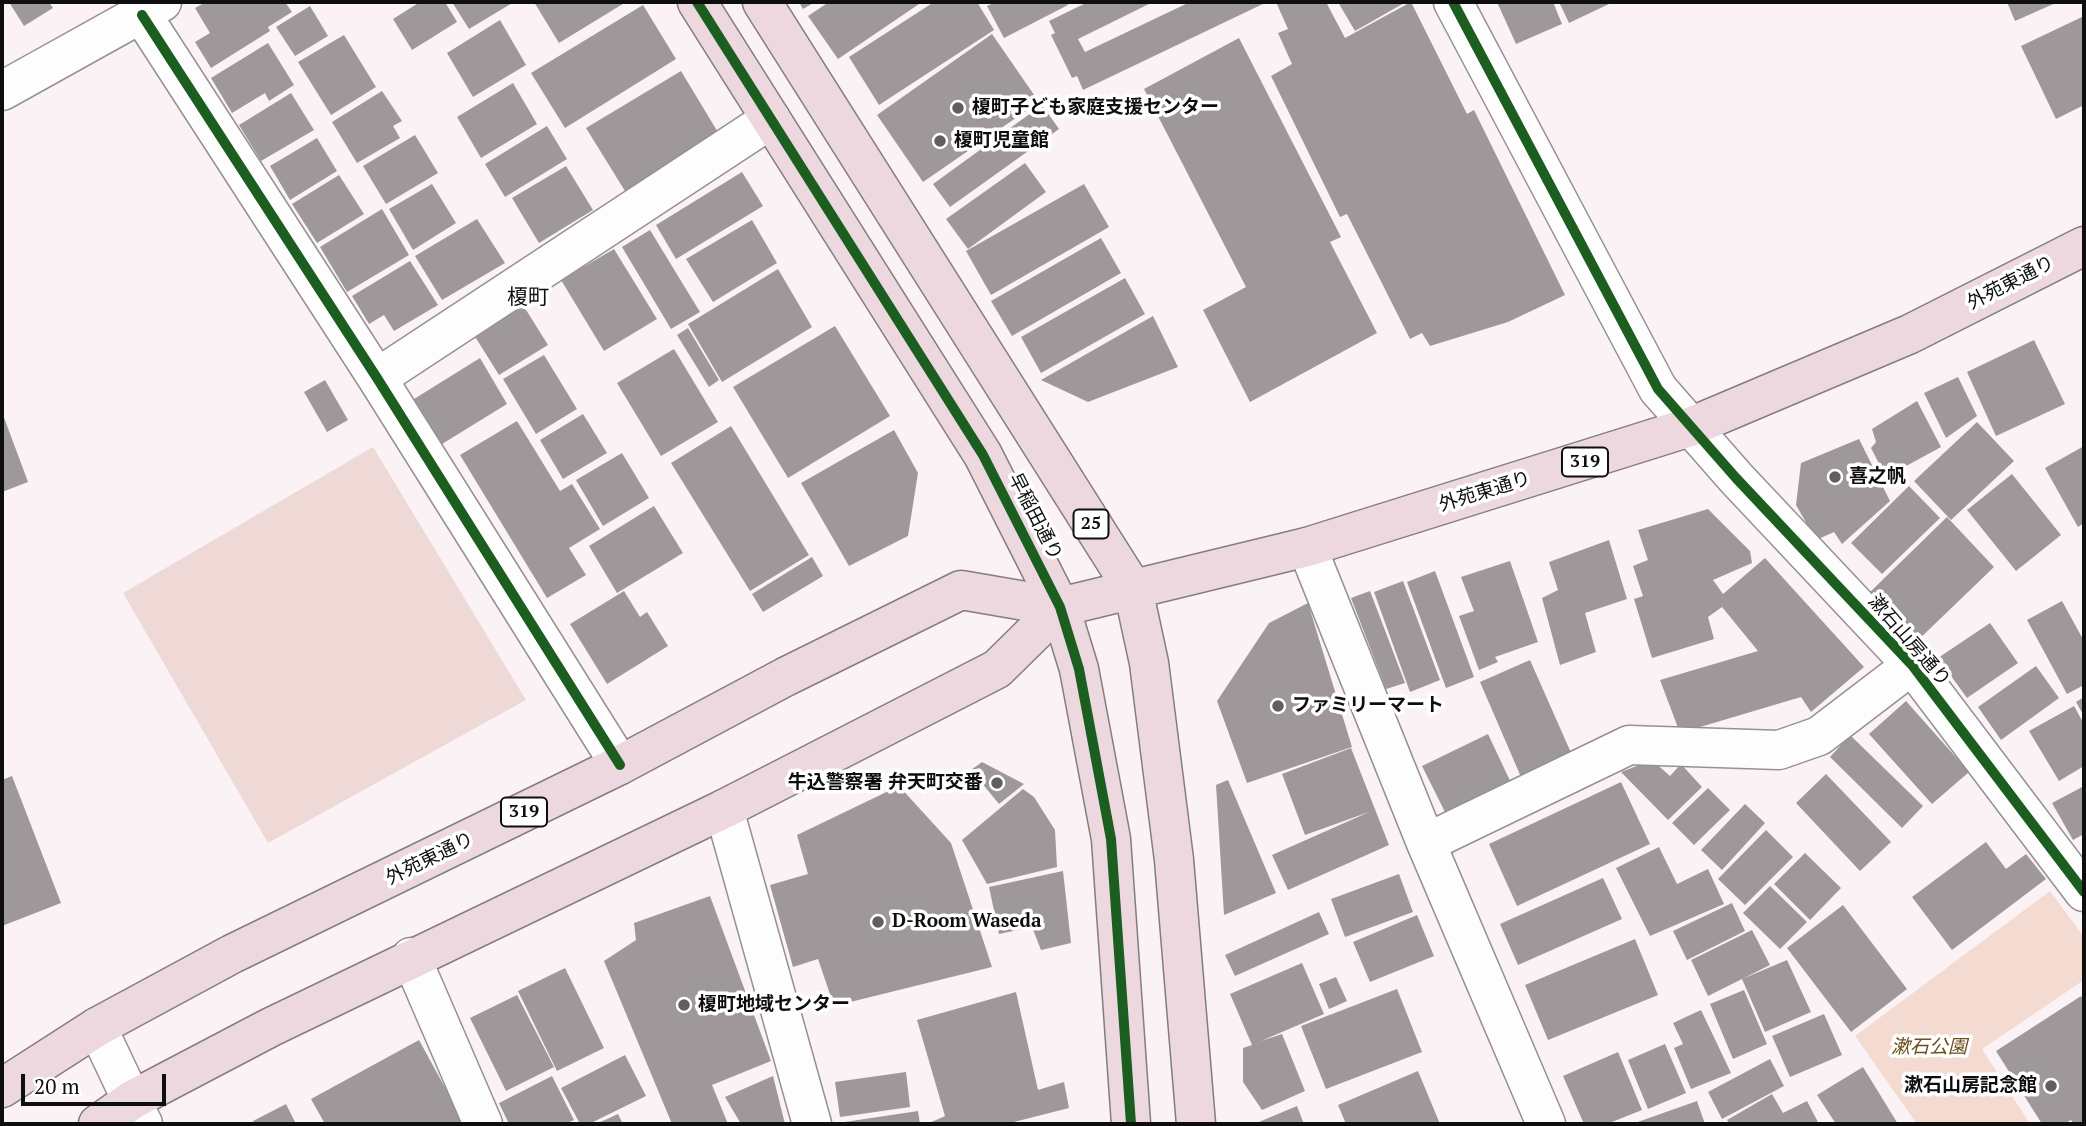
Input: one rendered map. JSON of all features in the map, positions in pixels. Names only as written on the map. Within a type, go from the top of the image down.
[{"type":"main road","name":"早稲田通り","points":[[697,2],[984,455],[1060,607],[1079,669],[1111,839],[1131,1124]]},
{"type":"main road","name":"早稲田通り","points":[[762,2],[1133,589],[1149,663],[1170,819],[1196,1124]]},
{"type":"main road","name":"外苑東通り","points":[[2,1088],[97,1027],[232,954],[620,765],[785,677],[961,590],[1060,607],[1307,547],[1690,427],[1910,334],[2084,246]]},
{"type":"main road","points":[[98,1124],[138,1112],[411,957],[724,809],[998,669],[1060,607]]},
{"type":"street","name":"漱石山房通り","points":[[1453,2],[1658,389],[1690,427],[1912,665],[2084,892]]},
{"type":"street","points":[[11,78],[152,8],[377,378],[620,765]]},
{"type":"street","points":[[377,378],[771,119]]},
{"type":"street","points":[[1307,547],[1426,843],[1546,1124]]},
{"type":"street","points":[[1426,843],[1629,745],[1779,750],[1819,736],[1912,665]]},
{"type":"street","points":[[724,809],[812,1124]]},
{"type":"street","points":[[411,957],[483,1124]]},
{"type":"street","points":[[97,1027],[138,1112]]},
{"type":"green space","name":"漱石公園","points":[[2050,891],[2084,937],[2084,980],[1982,1049],[2030,1124],[1917,1124],[1855,1036]]},
{"type":"shaded area","points":[[373,447],[526,700],[268,843],[123,593]]},
{"type":"building","points":[[9,2],[49,2],[53,8],[24,26]]},
{"type":"building","points":[[206,2],[285,2],[292,12],[268,27],[270,31],[211,68],[195,42],[210,33],[195,8]]},
{"type":"building","points":[[420,2],[445,2],[457,22],[412,50],[393,19]]},
{"type":"building","points":[[452,2],[514,2],[469,29]]},
{"type":"building","points":[[534,2],[626,2],[559,43]]},
{"type":"building","points":[[799,2],[815,2],[803,9]]},
{"type":"building","points":[[829,2],[922,2],[838,59],[808,16]]},
{"type":"building","points":[[934,2],[977,2],[994,30],[879,105],[849,57]]},
{"type":"building","points":[[996,2],[1066,2],[1068,5],[1004,38],[987,6]]},
{"type":"building","points":[[1088,2],[1153,2],[1078,39],[1085,52],[1190,2],[1267,2],[1083,90],[1077,76],[1072,78],[1051,35],[1055,33],[1049,21]]},
{"type":"building","points":[[1276,2],[1326,2],[1345,38],[1411,2],[1467,114],[1474,110],[1565,295],[1508,322],[1430,346],[1422,333],[1410,339],[1347,214],[1340,217],[1271,76],[1292,64],[1278,33],[1288,29]]},
{"type":"building","points":[[1338,2],[1406,2],[1355,31]]},
{"type":"building","points":[[1497,2],[1553,2],[1562,24],[1516,44]]},
{"type":"building","points":[[1559,2],[1607,2],[1609,4],[1569,23]]},
{"type":"building","points":[[2007,2],[2058,2],[2015,21]]},
{"type":"building","points":[[643,5],[676,59],[565,128],[531,73]]},
{"type":"building","points":[[310,6],[328,36],[295,56],[276,27]]},
{"type":"building","points":[[2084,16],[2084,105],[2056,119],[2021,46]]},
{"type":"building","points":[[500,20],[526,65],[473,97],[447,53]]},
{"type":"building","name":"榎町子ども家庭支援センター","points":[[992,34],[1039,102],[923,182],[877,115]]},
{"type":"building","points":[[344,35],[376,87],[331,115],[298,62]]},
{"type":"building","points":[[1239,38],[1341,237],[1330,242],[1377,333],[1250,402],[1203,310],[1246,287],[1144,89]]},
{"type":"building","points":[[268,43],[294,85],[269,101],[265,93],[232,113],[211,78]]},
{"type":"building","points":[[681,71],[719,134],[625,191],[586,128]]},
{"type":"building","points":[[513,83],[537,124],[481,158],[457,117]]},
{"type":"building","points":[[382,91],[402,121],[393,126],[400,138],[357,163],[332,122]]},
{"type":"building","points":[[291,93],[314,130],[261,161],[239,125]]},
{"type":"building","points":[[1042,105],[1059,129],[950,207],[933,184]]},
{"type":"building","points":[[547,126],[567,159],[505,197],[485,164]]},
{"type":"building","points":[[415,135],[438,173],[386,204],[363,166]]},
{"type":"building","points":[[317,138],[337,171],[290,200],[270,166]]},
{"type":"building","points":[[1025,163],[1046,192],[968,249],[946,219]]},
{"type":"building","points":[[566,166],[593,210],[539,243],[512,198]]},
{"type":"building","points":[[742,172],[763,206],[676,259],[656,225]]},
{"type":"building","points":[[339,175],[364,214],[317,243],[292,204]]},
{"type":"building","points":[[432,184],[456,223],[413,250],[389,209]]},
{"type":"building","points":[[1084,184],[1109,227],[991,295],[966,251]]},
{"type":"building","points":[[382,209],[409,255],[347,292],[320,247]]},
{"type":"building","points":[[477,219],[505,263],[442,300],[415,256]]},
{"type":"building","points":[[752,220],[777,263],[713,302],[686,259]]},
{"type":"building","points":[[650,230],[700,312],[671,329],[622,247]]},
{"type":"building","points":[[1101,238],[1121,273],[1012,336],[991,301]]},
{"type":"building","points":[[614,249],[657,319],[604,351],[561,280]]},
{"type":"building","points":[[410,261],[438,305],[394,331],[384,315],[369,324],[352,296]]},
{"type":"building","points":[[778,269],[812,327],[722,382],[688,324]]},
{"type":"building","points":[[1125,278],[1145,314],[1041,373],[1021,337]]},
{"type":"building","points":[[523,305],[548,345],[499,375],[474,335]]},
{"type":"building","points":[[1153,316],[1178,367],[1088,402],[1041,380]]},
{"type":"building","points":[[835,326],[890,416],[788,478],[733,387]]},
{"type":"building","points":[[688,328],[719,380],[709,387],[677,335]]},
{"type":"building","points":[[2034,340],[2065,404],[1996,436],[1967,372]]},
{"type":"building","points":[[674,349],[718,422],[661,456],[617,383]]},
{"type":"building","points":[[544,355],[577,409],[536,434],[503,379]]},
{"type":"building","points":[[480,358],[507,404],[442,444],[414,399]]},
{"type":"building","points":[[1958,377],[1977,416],[1946,438],[1924,393]]},
{"type":"building","points":[[325,380],[348,420],[327,432],[304,392]]},
{"type":"building","points":[[1917,401],[1941,447],[1897,471],[1890,485],[1871,448],[1876,442],[1872,429]]},
{"type":"building","points":[[2,412],[28,482],[2,492]]},
{"type":"building","points":[[583,414],[607,453],[563,479],[540,440]]},
{"type":"building","points":[[517,421],[560,491],[572,484],[600,529],[569,548],[586,575],[547,598],[460,455]]},
{"type":"building","points":[[1977,422],[2014,461],[1951,520],[1914,481]]},
{"type":"building","points":[[731,426],[809,555],[750,591],[671,463]]},
{"type":"building","points":[[894,430],[918,473],[908,536],[849,566],[801,483]]},
{"type":"building","points":[[1859,439],[1890,501],[1842,544],[1834,532],[1816,540],[1796,505],[1801,463]]},
{"type":"building","points":[[2084,446],[2084,523],[2078,527],[2045,468]]},
{"type":"building","points":[[622,453],[649,498],[603,526],[576,480]]},
{"type":"building","points":[[2012,474],[2061,535],[2016,571],[1967,510]]},
{"type":"building","points":[[1909,486],[1940,518],[1882,574],[1851,543]]},
{"type":"building","points":[[654,506],[683,553],[617,593],[589,546]]},
{"type":"building","points":[[1708,509],[1750,551],[1752,563],[1713,580],[1723,594],[1765,558],[1864,667],[1811,712],[1801,697],[1680,733],[1660,680],[1758,651],[1722,607],[1708,617],[1714,639],[1652,658],[1634,599],[1643,596],[1633,566],[1648,560],[1638,530]]},
{"type":"building","points":[[1947,517],[1994,567],[1914,644],[1867,595]]},
{"type":"building","points":[[1609,540],[1627,599],[1585,613],[1596,652],[1560,665],[1542,598],[1558,590],[1549,562]]},
{"type":"building","points":[[812,557],[823,576],[763,612],[752,594]]},
{"type":"building","points":[[1510,561],[1538,642],[1495,657],[1498,662],[1479,670],[1459,616],[1474,611],[1461,577]]},
{"type":"building","points":[[1435,571],[1474,677],[1446,688],[1407,582]]},
{"type":"building","points":[[1403,581],[1440,680],[1410,692],[1374,592]]},
{"type":"building","points":[[624,591],[640,617],[647,612],[668,646],[607,684],[570,624]]},
{"type":"building","points":[[1370,591],[1405,683],[1386,689],[1351,598]]},
{"type":"building","points":[[2062,601],[2084,641],[2084,685],[2067,694],[2027,620]]},
{"type":"building","points":[[1308,603],[1352,747],[1247,783],[1217,701],[1269,623]]},
{"type":"building","points":[[1990,623],[2018,663],[1967,698],[1938,658]]},
{"type":"building","points":[[1530,660],[1572,755],[1521,777],[1480,682]]},
{"type":"building","points":[[2036,666],[2059,698],[2001,740],[1978,707]]},
{"type":"building","points":[[2084,697],[2084,716],[2076,702]]},
{"type":"building","points":[[1906,701],[1969,772],[1932,804],[1869,734]]},
{"type":"building","points":[[2074,706],[2084,724],[2084,766],[2059,781],[2029,731]]},
{"type":"building","points":[[1488,734],[1513,787],[1448,818],[1422,766]]},
{"type":"building","points":[[1850,735],[1923,806],[1902,828],[1830,757]]},
{"type":"building","points":[[1351,748],[1389,845],[1288,890],[1272,855],[1369,812],[1305,835],[1282,774]]},
{"type":"building","points":[[1652,760],[1670,776],[1681,764],[1702,787],[1668,820],[1621,772]]},
{"type":"building","points":[[982,762],[1024,784],[999,804],[971,770]]},
{"type":"building","points":[[1826,774],[1891,842],[1860,871],[1796,803]]},
{"type":"building","points":[[12,776],[61,903],[2,926],[2,780]]},
{"type":"building","points":[[1228,780],[1276,893],[1224,915],[1216,785]]},
{"type":"building","points":[[1621,782],[1650,844],[1517,906],[1489,844]]},
{"type":"building","name":"D-Room Waseda","points":[[899,786],[951,843],[992,967],[834,1006],[818,959],[793,967],[770,885],[808,874],[797,835]]},
{"type":"building","points":[[2084,786],[2084,834],[2073,840],[2052,803]]},
{"type":"building","points":[[1708,788],[1730,810],[1694,845],[1672,823]]},
{"type":"building","points":[[1023,789],[1034,797],[1055,830],[1057,867],[987,884],[962,840]]},
{"type":"building","points":[[1745,804],[1765,823],[1722,870],[1701,850]]},
{"type":"building","points":[[1766,830],[1793,857],[1745,905],[1718,879]]},
{"type":"building","points":[[1986,842],[2006,869],[2026,854],[2046,879],[1952,950],[1912,897]]},
{"type":"building","points":[[1659,847],[1677,884],[1708,869],[1724,904],[1650,936],[1616,868]]},
{"type":"building","points":[[1805,853],[1841,888],[1810,920],[1774,884]]},
{"type":"building","points":[[1063,871],[1071,943],[1041,950],[1032,927],[999,934],[989,887]]},
{"type":"building","points":[[1399,874],[1413,912],[1345,937],[1331,899]]},
{"type":"building","points":[[1603,878],[1622,919],[1518,965],[1500,924]]},
{"type":"building","points":[[1770,886],[1807,922],[1780,949],[1743,913]]},
{"type":"building","points":[[710,896],[771,1061],[712,1085],[728,1124],[672,1124],[604,961],[636,940],[634,923]]},
{"type":"building","points":[[1732,903],[1745,931],[1687,960],[1673,931]]},
{"type":"building","points":[[1843,905],[1907,989],[1851,1032],[1787,948]]},
{"type":"building","points":[[1319,912],[1329,934],[1235,976],[1225,955]]},
{"type":"building","points":[[1417,915],[1434,956],[1370,982],[1353,942]]},
{"type":"building","points":[[1752,930],[1770,965],[1708,996],[1691,960]]},
{"type":"building","points":[[1635,939],[1658,995],[1548,1040],[1525,985]]},
{"type":"building","points":[[1787,960],[1811,1012],[1765,1032],[1742,979]]},
{"type":"building","points":[[1302,963],[1324,1014],[1261,1041],[1282,1034],[1305,1091],[1262,1110],[1243,1082],[1243,1048],[1252,1045],[1230,994]]},
{"type":"building","points":[[565,968],[604,1048],[557,1071],[518,991]]},
{"type":"building","points":[[1336,977],[1347,1001],[1329,1009],[1319,984]]},
{"type":"building","points":[[1397,989],[1422,1052],[1326,1089],[1301,1026]]},
{"type":"building","points":[[1744,990],[1767,1044],[1733,1059],[1710,1004]]},
{"type":"building","points":[[1016,992],[1038,1090],[1064,1082],[1069,1108],[1006,1124],[927,1124],[945,1116],[917,1020]]},
{"type":"building","points":[[517,995],[554,1067],[506,1091],[470,1018]]},
{"type":"building","name":"漱石山房記念館","points":[[2081,996],[2084,1001],[2084,1124],[2074,1124],[2071,1120],[2064,1124],[2042,1124],[1996,1051]]},
{"type":"building","points":[[1701,1010],[1731,1073],[1691,1089],[1674,1048],[1683,1044],[1673,1023]]},
{"type":"building","points":[[1824,1014],[1842,1055],[1790,1077],[1772,1036]]},
{"type":"building","points":[[419,1040],[465,1124],[325,1124],[311,1099]]},
{"type":"building","points":[[1665,1044],[1686,1093],[1648,1109],[1628,1060]]},
{"type":"building","points":[[1618,1052],[1642,1110],[1607,1124],[1584,1124],[1563,1076]]},
{"type":"building","points":[[625,1055],[646,1096],[589,1124],[580,1124],[561,1088]]},
{"type":"building","points":[[1770,1059],[1784,1086],[1722,1119],[1708,1092]]},
{"type":"building","points":[[1863,1067],[1898,1124],[1836,1124],[1817,1095]]},
{"type":"building","points":[[1418,1071],[1440,1124],[1346,1124],[1338,1105]]},
{"type":"building","points":[[906,1072],[910,1107],[840,1117],[835,1082]]},
{"type":"building","points":[[552,1076],[574,1120],[565,1124],[509,1124],[499,1103]]},
{"type":"building","points":[[773,1076],[785,1124],[741,1124],[725,1097]]},
{"type":"building","points":[[1772,1094],[1783,1113],[1807,1101],[1819,1124],[1730,1124],[1727,1120]]},
{"type":"building","points":[[1697,1101],[1705,1124],[1632,1124]]},
{"type":"building","points":[[286,1104],[296,1124],[255,1124],[253,1121]]},
{"type":"building","points":[[1297,1106],[1304,1124],[1254,1124]]},
{"type":"building","points":[[918,1111],[920,1124],[838,1124],[838,1123]]},
{"type":"building","points":[[618,1114],[623,1124],[596,1124]]},
{"type":"cycle path","points":[[697,2],[983,455],[1060,607],[1079,669],[1111,839],[1131,1124]]},
{"type":"cycle path","points":[[1453,2],[1658,389],[1736,478],[1912,665],[2084,892]]},
{"type":"cycle path","points":[[142,15],[377,378],[620,765]]},
{"type":"place","name":"榎町子ども家庭支援センター","points":[[958,108]]},
{"type":"place","name":"榎町児童館","points":[[940,141]]},
{"type":"place","name":"喜之帆","points":[[1835,477]]},
{"type":"place","name":"ファミリーマート","points":[[1278,706]]},
{"type":"place","name":"牛込警察署 弁天町交番","points":[[997,783]]},
{"type":"place","name":"D-Room Waseda","points":[[878,922]]},
{"type":"place","name":"榎町地域センター","points":[[684,1005]]},
{"type":"place","name":"漱石山房記念館","points":[[2051,1086]]},
{"type":"district","name":"榎町","points":[[528,298]]}]
